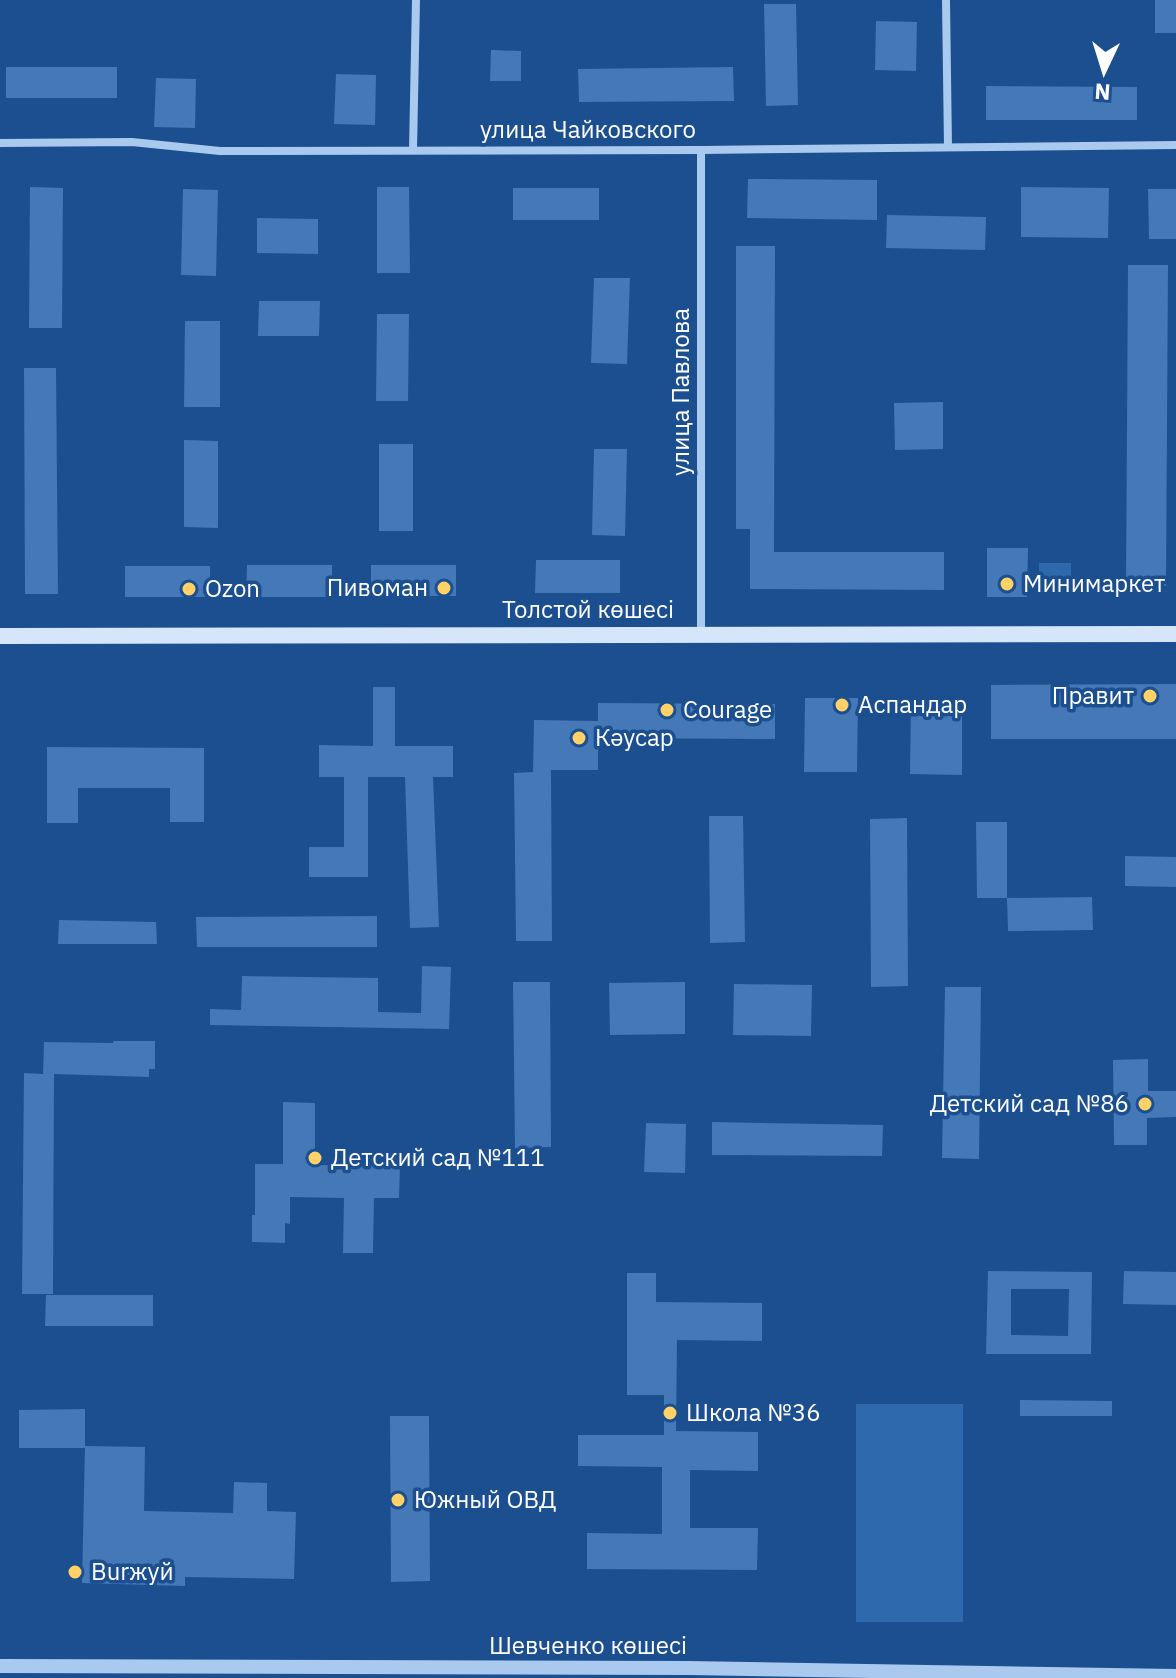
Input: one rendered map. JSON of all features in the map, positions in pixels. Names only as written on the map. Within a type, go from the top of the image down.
[{"type":"main road","name":"Толстой көшесі","points":[[0,636],[1176,634]]},
{"type":"street","points":[[413,150],[416,0]]},
{"type":"street","points":[[946,0],[948,147]]},
{"type":"street","name":"улица Чайковского","points":[[0,143],[132,142],[220,151],[1176,145]]},
{"type":"street","name":"улица Павлова","points":[[701,150],[701,634]]},
{"type":"street","name":"Шевченко көшесі","points":[[0,1666],[1176,1676]]},
{"type":"shaded area","points":[[1039,563],[1071,563],[1071,589],[1039,589]]},
{"type":"shaded area","points":[[856,1404],[963,1404],[963,1622],[856,1622]]},
{"type":"building","points":[[1155,0],[1176,0],[1176,33],[1155,33]]},
{"type":"building","points":[[764,4],[796,4],[798,105],[766,106]]},
{"type":"building","points":[[876,21],[917,22],[916,71],[875,70]]},
{"type":"building","points":[[491,50],[521,51],[521,81],[490,81]]},
{"type":"building","points":[[6,67],[117,67],[117,98],[6,98]]},
{"type":"building","points":[[733,67],[734,101],[579,102],[578,69]]},
{"type":"building","points":[[336,74],[376,75],[375,125],[334,124]]},
{"type":"building","points":[[156,78],[196,79],[195,128],[154,127]]},
{"type":"building","points":[[986,86],[1137,87],[1137,120],[986,120]]},
{"type":"building","points":[[748,179],[877,180],[877,220],[747,218]]},
{"type":"building","points":[[30,187],[63,188],[62,328],[29,328]]},
{"type":"building","points":[[377,187],[409,187],[410,273],[377,273]]},
{"type":"building","points":[[1021,187],[1109,188],[1108,238],[1021,237]]},
{"type":"building","points":[[513,188],[599,188],[599,220],[513,220]]},
{"type":"building","points":[[183,189],[218,190],[216,276],[181,275]]},
{"type":"building","points":[[1148,189],[1176,189],[1176,239],[1149,239]]},
{"type":"building","points":[[887,215],[986,217],[985,250],[886,248]]},
{"type":"building","points":[[257,218],[318,219],[318,254],[257,253]]},
{"type":"building","points":[[736,246],[775,246],[774,552],[944,552],[944,590],[750,589],[750,529],[736,529]]},
{"type":"building","points":[[1128,265],[1168,265],[1166,586],[1126,586]]},
{"type":"building","points":[[594,278],[630,278],[627,364],[591,363]]},
{"type":"building","points":[[259,301],[320,301],[319,336],[258,336]]},
{"type":"building","points":[[377,314],[409,314],[408,401],[376,401]]},
{"type":"building","points":[[185,321],[220,321],[220,407],[184,407]]},
{"type":"building","points":[[24,368],[56,368],[58,594],[25,594]]},
{"type":"building","points":[[943,402],[943,449],[895,450],[894,403]]},
{"type":"building","points":[[184,440],[218,441],[218,528],[184,527]]},
{"type":"building","points":[[379,444],[413,444],[413,531],[379,531]]},
{"type":"building","points":[[594,449],[627,449],[625,536],[592,535]]},
{"type":"building","points":[[987,548],[1028,548],[1027,597],[987,597]]},
{"type":"building","points":[[536,560],[620,560],[620,593],[535,593]]},
{"type":"building","points":[[247,565],[332,565],[332,597],[246,597]]},
{"type":"building","points":[[371,565],[456,565],[456,596],[371,596]]},
{"type":"building","points":[[125,566],[210,566],[210,597],[125,597]]},
{"type":"building","points":[[1176,684],[1176,739],[991,739],[991,685]]},
{"type":"building","points":[[373,687],[395,687],[395,746],[453,746],[453,777],[433,777],[439,927],[410,928],[405,777],[368,777],[368,877],[309,877],[309,847],[344,847],[344,777],[319,777],[319,745],[373,746]]},
{"type":"building","points":[[805,698],[858,698],[857,772],[804,772]]},
{"type":"building","points":[[911,700],[962,701],[962,775],[910,774]]},
{"type":"building","points":[[598,703],[775,704],[775,739],[598,738],[598,770],[551,770],[552,941],[516,941],[514,773],[533,772],[534,720],[598,721]]},
{"type":"building","points":[[47,747],[204,748],[204,822],[170,822],[170,788],[78,788],[78,823],[47,823]]},
{"type":"building","points":[[709,816],[743,816],[745,942],[710,943]]},
{"type":"building","points":[[907,818],[908,986],[871,987],[870,819]]},
{"type":"building","points":[[976,822],[1007,822],[1007,898],[977,898]]},
{"type":"building","points":[[1125,856],[1176,857],[1176,887],[1125,886]]},
{"type":"building","points":[[1092,897],[1093,930],[1008,931],[1007,898]]},
{"type":"building","points":[[377,916],[377,947],[197,947],[196,917]]},
{"type":"building","points":[[59,920],[156,922],[157,944],[58,944]]},
{"type":"building","points":[[422,966],[451,967],[449,1029],[210,1025],[210,1009],[241,1010],[242,976],[378,978],[378,1012],[421,1013]]},
{"type":"building","points":[[513,982],[550,982],[551,1147],[515,1148]]},
{"type":"building","points":[[685,982],[685,1034],[610,1035],[609,983]]},
{"type":"building","points":[[734,984],[812,985],[811,1036],[733,1035]]},
{"type":"building","points":[[945,987],[981,987],[979,1159],[942,1158]]},
{"type":"building","points":[[155,1041],[155,1069],[149,1069],[149,1077],[54,1074],[53,1294],[22,1294],[24,1073],[43,1074],[44,1042]]},
{"type":"building","name":"Детский сад №86","points":[[1148,1059],[1148,1091],[1176,1091],[1176,1117],[1147,1118],[1147,1145],[1114,1145],[1113,1060]]},
{"type":"building","points":[[283,1102],[315,1103],[315,1165],[400,1166],[399,1198],[374,1198],[373,1253],[343,1253],[344,1198],[290,1197],[290,1224],[285,1223],[285,1243],[252,1242],[255,1164],[283,1164]]},
{"type":"building","points":[[712,1122],[883,1125],[882,1156],[712,1155]]},
{"type":"building","points":[[646,1123],[686,1124],[685,1173],[644,1172]]},
{"type":"building","points":[[988,1271],[1092,1272],[1091,1354],[986,1354]],"holes":[[[1011,1289],[1069,1289],[1068,1336],[1011,1335]]]},
{"type":"building","points":[[1124,1271],[1176,1272],[1176,1305],[1123,1304]]},
{"type":"building","name":"Школа №36","points":[[627,1273],[656,1273],[656,1302],[762,1303],[762,1341],[677,1340],[676,1431],[758,1432],[758,1471],[690,1470],[690,1528],[758,1528],[757,1570],[587,1569],[587,1533],[662,1534],[662,1467],[578,1466],[578,1435],[664,1435],[664,1395],[627,1395]]},
{"type":"building","points":[[46,1295],[153,1295],[153,1326],[45,1326]]},
{"type":"building","points":[[1020,1400],[1112,1401],[1112,1416],[1020,1416]]},
{"type":"building","points":[[85,1409],[85,1448],[19,1448],[19,1410]]},
{"type":"building","points":[[390,1416],[429,1416],[430,1581],[391,1582]]},
{"type":"building","points":[[85,1446],[145,1447],[144,1511],[233,1513],[234,1482],[267,1483],[267,1511],[296,1512],[294,1579],[185,1577],[185,1586],[82,1583]]},
{"type":"place","name":"Минимаркет","points":[[1007,584]]},
{"type":"place","name":"Пивоман","points":[[444,588]]},
{"type":"place","name":"Ozon","points":[[189,589]]},
{"type":"place","name":"Правит","points":[[1150,696]]},
{"type":"place","name":"Аспандар","points":[[842,705]]},
{"type":"place","name":"Courage","points":[[667,710]]},
{"type":"place","name":"Кәусар","points":[[579,738]]},
{"type":"place","name":"Детский сад №86","points":[[1145,1104]]},
{"type":"place","name":"Детский сад №111","points":[[315,1158]]},
{"type":"place","name":"Школа №36","points":[[670,1413]]},
{"type":"place","name":"Южный ОВД","points":[[398,1500]]},
{"type":"place","name":"Burжуй","points":[[75,1572]]}]
